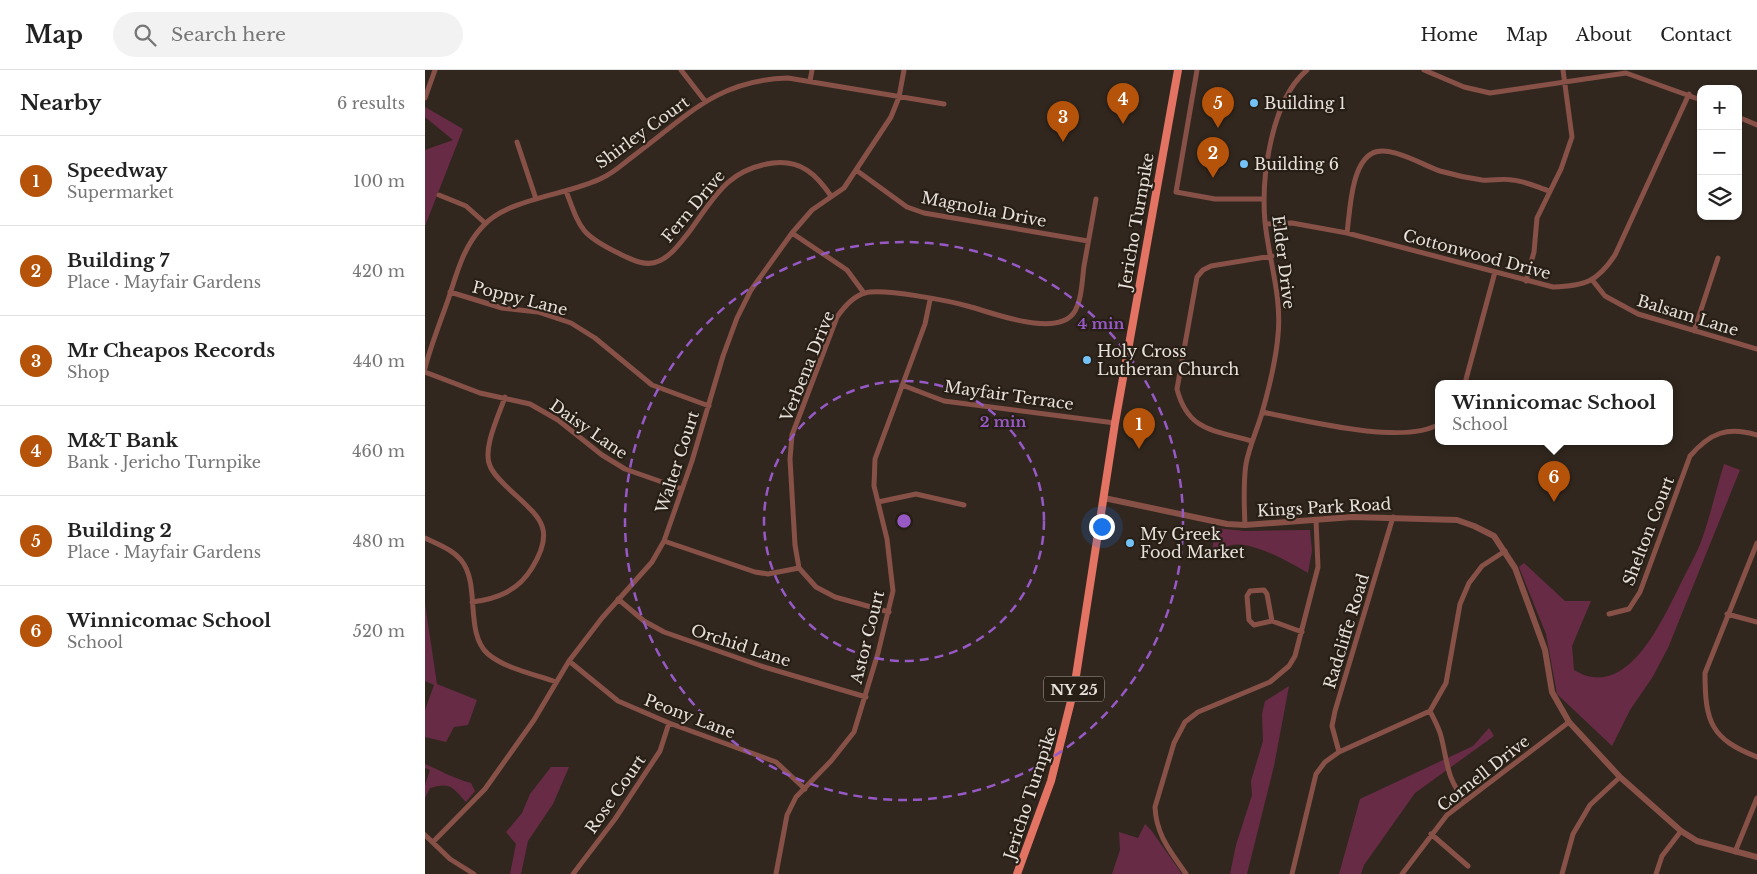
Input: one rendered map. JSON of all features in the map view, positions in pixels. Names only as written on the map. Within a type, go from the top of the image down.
[{"type":"main road","name":"Jericho Turnpike","points":[[1017,874],[1045,800],[1071,706],[1115,423],[1178,70]]},
{"type":"street","points":[[425,98],[435,70]]},
{"type":"street","points":[[681,70],[705,101]]},
{"type":"street","points":[[810,81],[812,70]]},
{"type":"street","name":"Walter Court","points":[[433,842],[485,789],[534,720],[569,661],[618,599],[652,562],[664,541],[737,318],[751,290],[792,233],[812,210],[843,188],[891,117],[899,97],[904,70]]},
{"type":"street","points":[[1197,70],[1176,192],[1215,199],[1264,199]]},
{"type":"street","name":"Elder Drive","points":[[1245,524],[1243,490],[1252,441],[1262,412],[1278,336],[1279,301],[1266,224],[1264,199],[1274,132],[1282,103],[1297,78],[1307,70]]},
{"type":"street","points":[[1424,70],[1434,72],[1464,87],[1490,93],[1565,80],[1626,73],[1697,98]]},
{"type":"street","points":[[1526,280],[1534,252],[1537,218],[1561,169],[1572,137],[1563,70]]},
{"type":"street","name":"Shirley Court","points":[[425,368],[427,349],[463,254],[471,238],[485,223],[501,213],[536,199],[603,178],[705,101],[734,86],[767,79],[810,81],[944,104]]},
{"type":"street","points":[[1593,281],[1605,270],[1615,256],[1689,94]]},
{"type":"street","points":[[1742,119],[1757,125]]},
{"type":"street","points":[[517,142],[536,199]]},
{"type":"street","points":[[1347,232],[1354,184],[1360,166],[1372,153],[1384,151],[1408,158],[1439,171],[1463,177],[1483,180],[1512,180],[1549,191]]},
{"type":"street","name":"Fern Drive","points":[[566,191],[580,228],[592,240],[643,264],[658,262],[669,254],[682,242],[715,195],[733,176],[754,166],[792,163],[806,168],[819,178],[831,196]]},
{"type":"street","name":"Magnolia Drive","points":[[855,170],[907,207],[924,213],[1088,241]]},
{"type":"street","points":[[439,195],[466,206],[485,223]]},
{"type":"street","points":[[792,233],[847,270],[864,293],[884,291],[971,307],[1001,318],[1047,324],[1062,321],[1074,312],[1080,297],[1096,199]]},
{"type":"street","name":"Cottonwood Drive","points":[[1266,224],[1292,223],[1347,232],[1553,287],[1573,287],[1593,281]]},
{"type":"street","points":[[1252,441],[1203,427],[1190,419],[1181,405],[1177,389],[1197,277],[1203,270],[1211,266],[1272,256]]},
{"type":"street","points":[[1694,331],[1718,258]]},
{"type":"street","points":[[1466,380],[1495,272]]},
{"type":"street","name":"Balsam Lane","points":[[1593,281],[1605,296],[1627,310],[1757,349]]},
{"type":"street","name":"Poppy Lane","points":[[450,292],[503,308],[538,312],[571,323],[595,338],[652,385],[709,406]]},
{"type":"street","name":"Verbena Drive","points":[[799,568],[791,501],[790,459],[792,435],[837,317],[846,304],[864,293]]},
{"type":"street","name":"Astor Court","points":[[776,874],[787,815],[795,797],[805,789],[851,738],[866,697],[889,612],[893,591],[887,539],[873,473],[875,459],[925,324],[930,300]]},
{"type":"street","name":"Daisy Lane","points":[[425,372],[480,393],[530,404],[558,420],[602,455],[625,469],[682,489]]},
{"type":"street","name":"Mayfair Terrace","points":[[902,385],[944,401],[1115,423]]},
{"type":"street","points":[[472,602],[492,600],[511,591],[529,573],[542,553],[545,533],[535,514],[500,480],[490,466],[487,452],[505,397]]},
{"type":"street","points":[[1262,412],[1353,429],[1414,432],[1430,430],[1435,427]]},
{"type":"street","name":"Shelton Court","points":[[1609,614],[1629,609],[1640,592],[1690,456],[1700,444],[1717,433],[1736,430],[1757,435]]},
{"type":"street","points":[[878,502],[898,496],[916,494],[964,505]]},
{"type":"street","name":"Kings Park Road","points":[[1104,498],[1227,524],[1316,520],[1353,516],[1393,517],[1457,520],[1494,536],[1515,568],[1545,650],[1552,692],[1569,722],[1620,777],[1681,831],[1697,841],[1757,857]]},
{"type":"street","name":"Radcliffe Road","points":[[1339,752],[1332,726],[1335,711],[1393,517]]},
{"type":"street","points":[[1187,874],[1163,840],[1155,807],[1176,737],[1185,722],[1198,712],[1270,682],[1281,675],[1295,656],[1318,567],[1316,520]]},
{"type":"street","points":[[425,538],[447,548],[461,560],[469,576],[479,640],[487,654],[510,666],[556,682]]},
{"type":"street","points":[[664,541],[755,572],[767,574],[799,568],[816,587],[835,597],[889,612]]},
{"type":"street","points":[[1757,543],[1705,673],[1707,711],[1721,739],[1733,748],[1757,757]]},
{"type":"street","points":[[1292,874],[1316,774],[1325,762],[1339,752],[1430,711],[1446,683],[1460,604],[1469,583],[1482,566],[1505,551]]},
{"type":"street","points":[[1272,621],[1266,592],[1250,591],[1247,596],[1249,620],[1254,625],[1272,621],[1302,632]]},
{"type":"street","name":"Orchid Lane","points":[[618,599],[644,621],[664,632],[761,666],[866,697]]},
{"type":"street","points":[[1727,614],[1757,622]]},
{"type":"street","name":"Peony Lane","points":[[569,661],[619,701],[669,723],[776,762],[805,789]]},
{"type":"street","points":[[1430,711],[1441,734],[1445,762],[1453,785],[1465,800]]},
{"type":"street","name":"Cornell Drive","points":[[1402,874],[1447,815],[1569,722]]},
{"type":"street","name":"Rose Court","points":[[573,874],[615,819],[660,751],[669,723]]},
{"type":"street","points":[[1562,874],[1573,834],[1590,805],[1620,777]]},
{"type":"street","points":[[1735,852],[1757,798]]},
{"type":"street","points":[[1656,874],[1662,856],[1681,831]]},
{"type":"street","points":[[1431,834],[1468,866]]},
{"type":"street","points":[[425,835],[450,859],[474,874]]},
{"type":"shaded area","points":[[425,107],[463,129],[425,226],[425,150],[453,140],[425,117]]},
{"type":"shaded area","points":[[1724,464],[1740,470],[1668,648],[1652,678],[1630,710],[1612,746],[1557,694],[1546,634],[1519,567],[1524,563],[1565,601],[1591,601],[1572,646],[1574,670],[1593,677],[1610,676],[1625,667],[1639,654],[1652,638],[1662,620],[1701,542]]},
{"type":"shaded area","points":[[1215,528],[1245,531],[1310,530],[1312,551],[1308,573],[1268,552],[1244,545],[1226,547],[1211,560]]},
{"type":"shaded area","points":[[425,604],[437,684],[477,700],[468,725],[454,727],[446,742],[425,737],[425,710],[434,685],[425,681]]},
{"type":"shaded area","points":[[1289,686],[1274,766],[1247,874],[1230,874],[1236,845],[1252,795],[1251,781],[1263,741],[1262,714],[1265,701]]},
{"type":"shaded area","points":[[1489,728],[1494,736],[1415,793],[1364,865],[1361,874],[1339,874],[1360,799],[1473,746]]},
{"type":"shaded area","points":[[425,764],[471,783],[475,791],[466,802],[451,787],[437,786],[430,788],[425,798],[425,785],[430,770],[425,768]]},
{"type":"shaded area","points":[[551,767],[569,767],[553,804],[528,841],[521,874],[510,874],[516,844],[506,832],[522,813],[530,794]]},
{"type":"shaded area","points":[[1145,824],[1182,874],[1112,874],[1120,850],[1119,832],[1138,838]]},
{"type":"place","name":"Building 1","points":[[1254,103]]},
{"type":"place","name":"M&T Bank","points":[[1123,124]]},
{"type":"place","name":"Building 2","points":[[1218,128]]},
{"type":"place","name":"Mr Cheapos Records","points":[[1063,142]]},
{"type":"place","name":"Building 6","points":[[1244,164]]},
{"type":"place","name":"Building 7","points":[[1213,178]]},
{"type":"place","name":"Holy Cross Lutheran Church","points":[[1087,360]]},
{"type":"place","name":"Speedway","points":[[1139,449]]},
{"type":"place","name":"Winnicomac School","points":[[1554,502]]},
{"type":"place","name":"My Greek Food Market","points":[[1130,543]]}]
